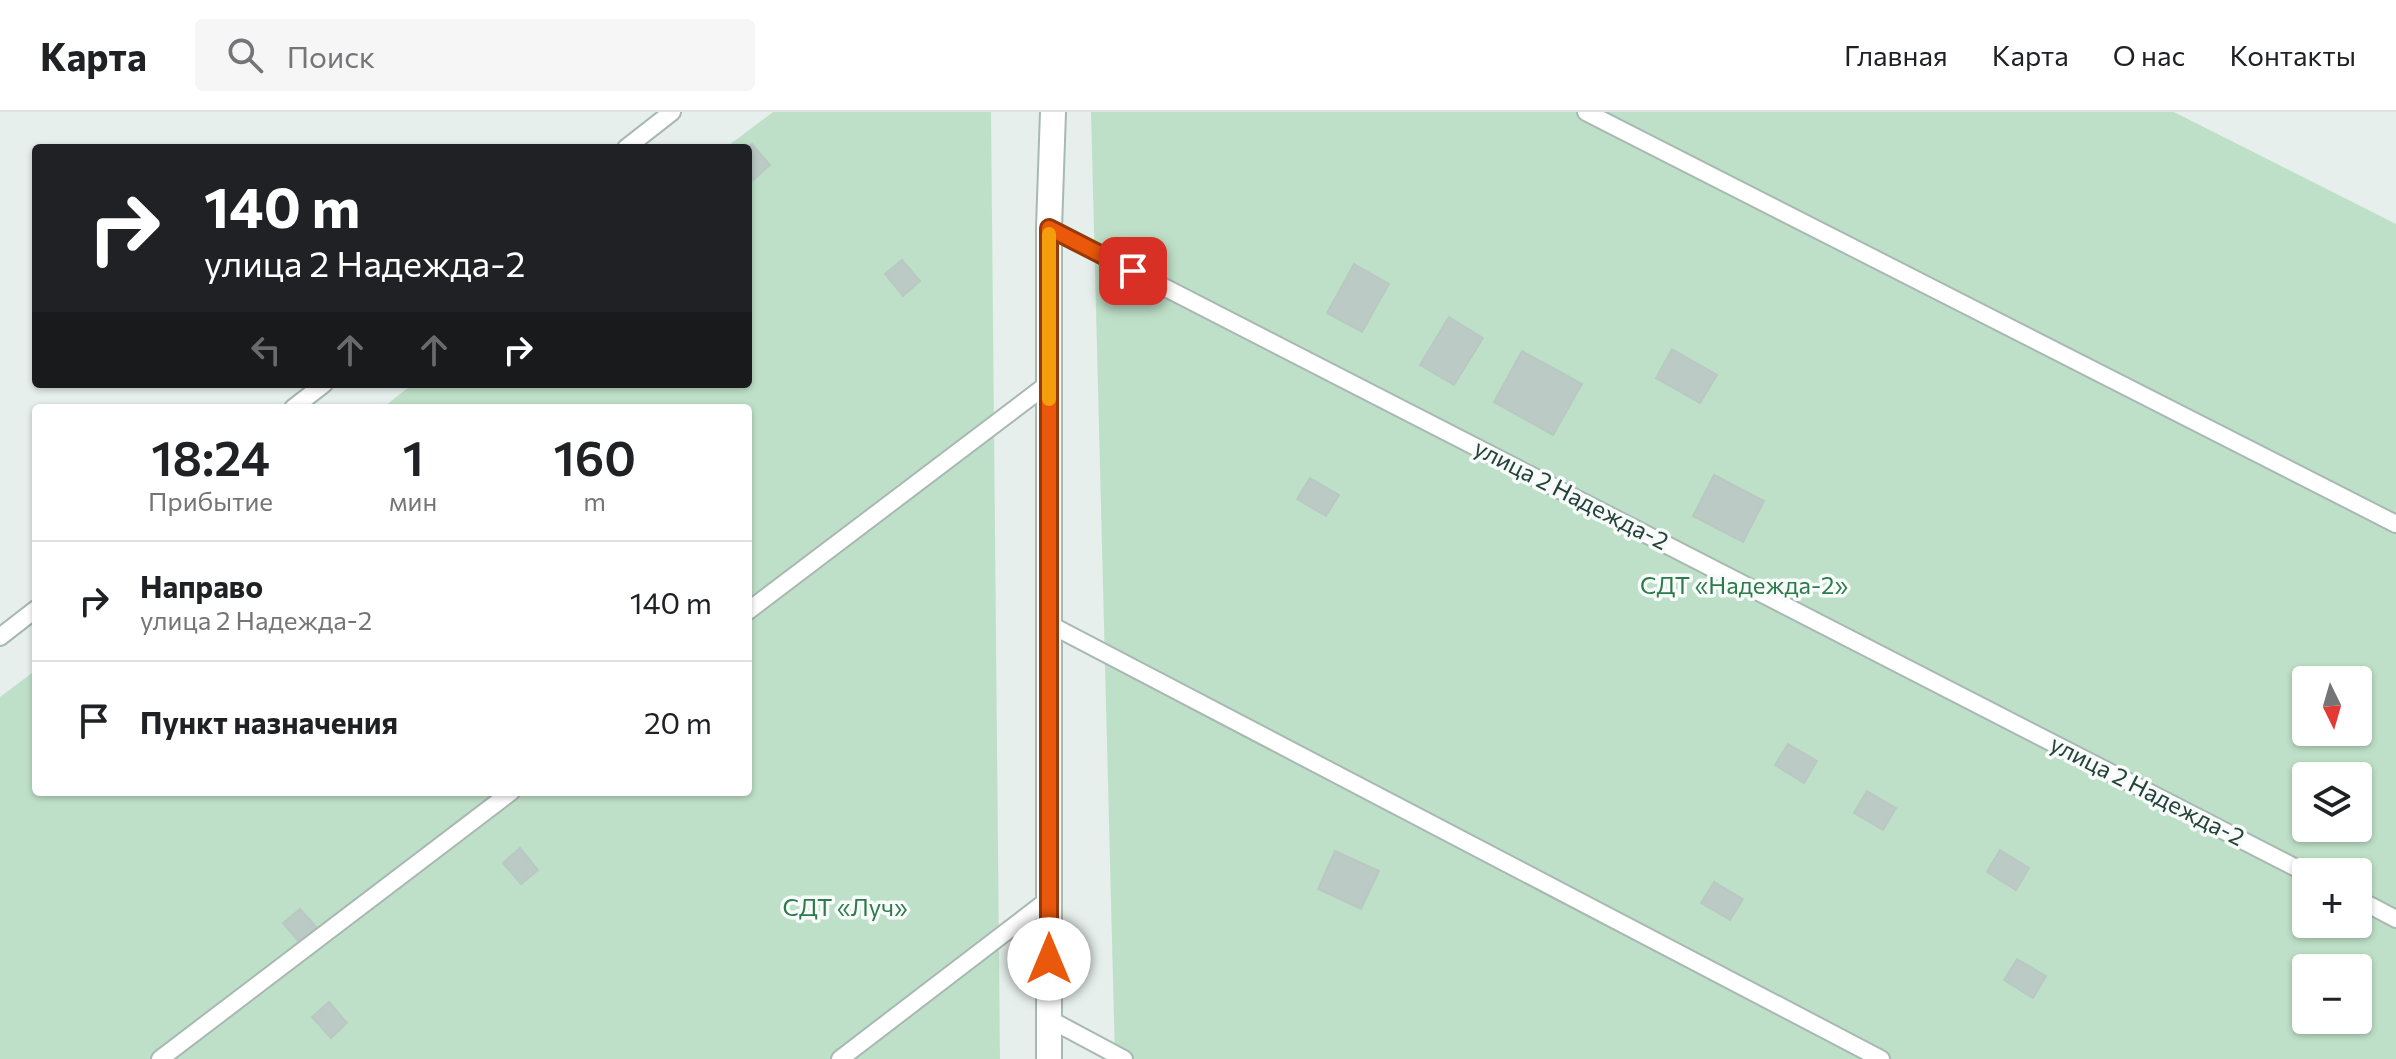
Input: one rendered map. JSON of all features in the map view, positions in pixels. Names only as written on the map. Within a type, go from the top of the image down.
[{"type":"street","points":[[1049,1059],[1049,228],[1053,112]]},
{"type":"lane","points":[[631,144],[672,112]]},
{"type":"lane","points":[[1586,112],[2396,524]]},
{"type":"lane","name":"улица 2 Надежда-2","points":[[1049,228],[2292,866]]},
{"type":"lane","points":[[752,608],[1049,383]]},
{"type":"lane","points":[[298,404],[319,388]]},
{"type":"lane","points":[[0,637],[32,612]]},
{"type":"lane","points":[[1049,624],[1881,1059]]},
{"type":"lane","points":[[160,1059],[506,796]]},
{"type":"lane","points":[[840,1059],[1049,899]]},
{"type":"lane","points":[[2372,906],[2396,919]]},
{"type":"lane","points":[[1049,1019],[1124,1059]]},
{"type":"green space","name":"СДТ «Луч»","points":[[773,112],[991,112],[1000,1059],[0,1059],[0,697],[32,673],[32,796],[752,796],[752,404],[387,404],[408,388],[752,388],[752,144],[730,144]]},
{"type":"green space","name":"СДТ «Надежда-2»","points":[[1091,112],[2174,112],[2396,224],[2396,1059],[1115,1059]]},
{"type":"building","points":[[752,144],[770,165],[752,179]]},
{"type":"building","points":[[902,260],[920,281],[903,296],[885,274]]},
{"type":"building","points":[[1354,264],[1389,284],[1362,332],[1327,313]]},
{"type":"building","points":[[1449,317],[1483,338],[1454,385],[1420,365]]},
{"type":"building","points":[[1672,349],[1717,375],[1700,403],[1656,378]]},
{"type":"building","points":[[1522,351],[1582,384],[1553,435],[1494,402]]},
{"type":"building","points":[[1714,475],[1764,501],[1743,542],[1693,516]]},
{"type":"building","points":[[1310,478],[1339,495],[1326,516],[1297,499]]},
{"type":"building","points":[[1788,744],[1817,761],[1804,783],[1775,765]]},
{"type":"building","points":[[1867,791],[1896,808],[1883,830],[1854,813]]},
{"type":"building","points":[[520,848],[538,870],[521,884],[503,863]]},
{"type":"building","points":[[2000,850],[2029,868],[2016,890],[1987,872]]},
{"type":"building","points":[[1335,851],[1379,871],[1361,909],[1318,889]]},
{"type":"building","points":[[1714,882],[1743,899],[1730,920],[1701,903]]},
{"type":"building","points":[[300,909],[318,929],[301,944],[283,923]]},
{"type":"building","points":[[2017,959],[2046,976],[2033,998],[2004,980]]},
{"type":"building","points":[[329,1002],[347,1023],[331,1038],[312,1017]]},
{"type":"slow traffic","points":[[1049,234],[1049,399]]},
{"type":"route","points":[[1049,959],[1049,228],[1133,271]]}]
